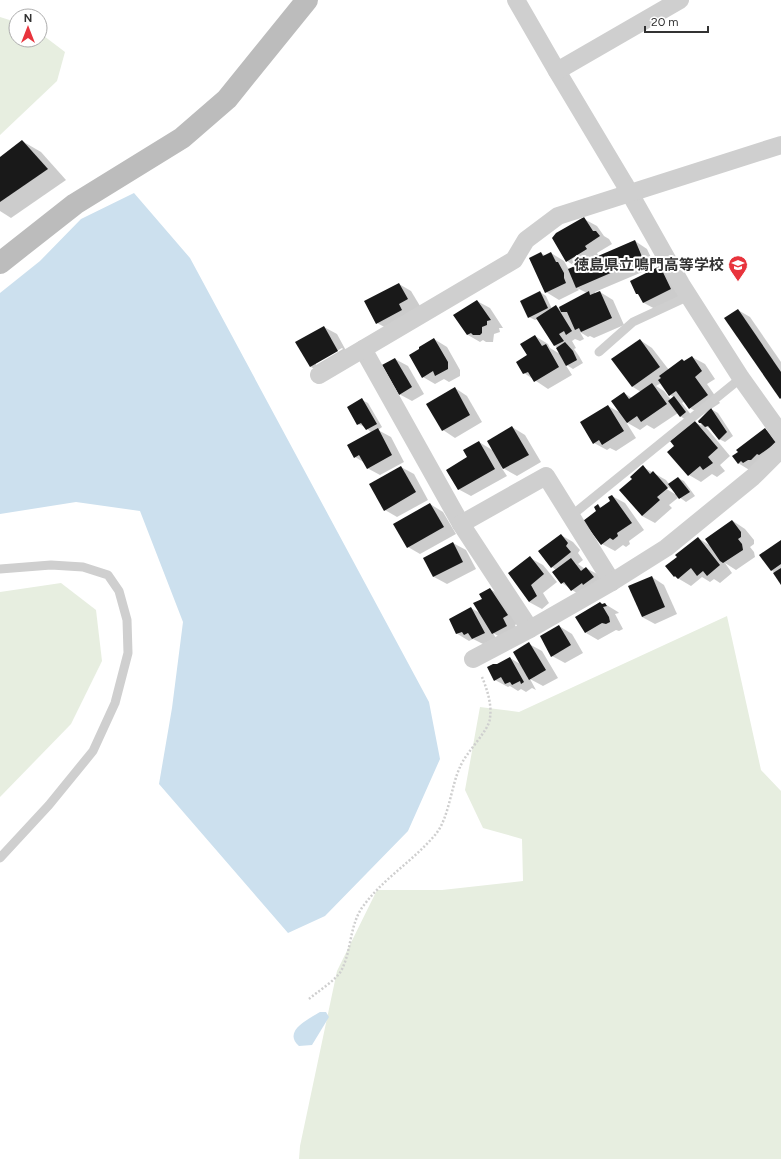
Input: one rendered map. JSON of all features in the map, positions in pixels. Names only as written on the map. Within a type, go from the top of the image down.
[{"type":"street","points":[[0,263],[75,204],[182,138],[227,99],[307,0]]},
{"type":"street","points":[[516,0],[630,192],[689,296],[741,378],[781,434]]},
{"type":"street","points":[[557,71],[680,0]]},
{"type":"street","points":[[319,375],[514,260],[526,240],[558,216],[781,145]]},
{"type":"street","points":[[363,349],[461,524],[530,629]]},
{"type":"street","points":[[473,659],[530,629],[612,582],[666,548],[753,477],[781,449]]},
{"type":"street","points":[[461,524],[546,476],[612,582]]},
{"type":"lane","points":[[599,352],[633,322],[689,296]]},
{"type":"lane","points":[[571,516],[741,378]]},
{"type":"lane","points":[[0,569],[57,565],[83,567],[108,575],[120,591],[127,620],[128,653],[115,703],[93,751],[49,805],[0,858]]},
{"type":"path","points":[[309,999],[340,972],[345,961],[354,925],[362,906],[385,881],[416,855],[437,834],[445,816],[460,767],[466,755],[488,726],[490,719],[486,687],[473,659]]},
{"type":"shaded area","points":[[0,17],[8,20],[8,48],[48,48],[48,39],[65,52],[57,81],[0,135]]},
{"type":"shaded area","points":[[61,583],[96,610],[102,661],[71,724],[0,797],[0,592]]},
{"type":"shaded area","points":[[727,616],[761,770],[781,791],[781,1159],[299,1159],[300,1146],[337,971],[377,890],[442,890],[523,881],[522,839],[483,828],[465,790],[480,707],[519,712]]},
{"type":"water","points":[[134,193],[190,258],[429,702],[440,759],[408,831],[325,916],[288,933],[159,784],[172,708],[183,622],[140,511],[76,502],[0,514],[0,293],[40,261],[81,219]]},
{"type":"water","points":[[320,1012],[326,1012],[329,1017],[312,1045],[299,1046],[295,1041],[295,1030],[304,1022]]},
{"type":"building","points":[[22,140],[48,169],[0,202],[0,157]]},
{"type":"building","points":[[584,217],[593,231],[596,231],[600,236],[585,246],[587,249],[566,262],[552,238],[556,233]]},
{"type":"building","points":[[635,240],[643,259],[639,260],[641,264],[637,265],[636,262],[576,288],[568,269]]},
{"type":"building","points":[[541,252],[543,256],[551,252],[564,273],[566,283],[545,293],[529,258]]},
{"type":"building","points":[[660,266],[671,289],[643,303],[638,294],[636,294],[630,281]]},
{"type":"building","points":[[399,283],[408,299],[399,304],[402,310],[376,324],[364,301]]},
{"type":"building","points":[[540,291],[548,308],[528,318],[520,301]]},
{"type":"building","points":[[589,291],[590,295],[600,291],[612,318],[581,332],[579,328],[575,330],[567,312],[561,312],[559,307]]},
{"type":"building","points":[[477,300],[491,320],[487,321],[487,325],[482,327],[482,333],[480,335],[473,335],[471,333],[467,335],[453,315]]},
{"type":"building","points":[[556,305],[572,331],[566,335],[564,331],[559,334],[564,341],[554,346],[536,318]]},
{"type":"building","points":[[738,309],[781,372],[780,399],[724,318]]},
{"type":"building","points":[[324,326],[338,351],[310,367],[295,342]]},
{"type":"building","points":[[535,335],[542,346],[546,344],[559,367],[534,382],[528,372],[523,374],[516,362],[527,355],[520,344]]},
{"type":"building","points":[[434,338],[448,362],[448,369],[435,376],[433,371],[422,378],[409,355]]},
{"type":"building","points":[[640,339],[660,367],[632,387],[611,359]]},
{"type":"building","points":[[565,342],[573,351],[577,360],[566,366],[556,348]]},
{"type":"building","points":[[692,356],[702,371],[695,377],[708,395],[689,409],[676,391],[669,396],[658,380],[661,378],[659,376],[682,359],[684,361]]},
{"type":"building","points":[[395,358],[412,387],[399,395],[382,365]]},
{"type":"building","points":[[652,383],[667,404],[641,422],[637,416],[627,423],[611,401],[624,392],[629,399]]},
{"type":"building","points":[[455,387],[470,415],[442,431],[426,404]]},
{"type":"building","points":[[674,396],[686,412],[680,417],[668,401]]},
{"type":"building","points":[[362,398],[377,424],[366,430],[361,423],[357,425],[347,407]]},
{"type":"building","points":[[608,405],[624,431],[602,445],[599,440],[593,444],[580,422]]},
{"type":"building","points":[[711,408],[727,432],[719,440],[708,426],[705,427],[698,421]]},
{"type":"building","points":[[694,420],[718,448],[708,457],[713,463],[703,470],[700,466],[688,476],[667,452],[674,446],[670,441]]},
{"type":"building","points":[[512,426],[529,455],[503,469],[487,441]]},
{"type":"building","points":[[378,428],[392,455],[367,469],[359,455],[354,458],[347,445]]},
{"type":"building","points":[[765,428],[776,443],[759,455],[757,454],[751,460],[743,463],[741,461],[738,464],[732,456],[738,452],[736,450]]},
{"type":"building","points":[[479,441],[495,469],[458,490],[446,470],[467,457],[463,450]]},
{"type":"building","points":[[643,465],[650,474],[653,471],[668,488],[657,497],[660,500],[642,516],[619,490],[632,479],[630,477]]},
{"type":"building","points":[[401,466],[416,492],[384,511],[369,484]]},
{"type":"building","points":[[678,477],[690,492],[679,499],[668,484]]},
{"type":"building","points":[[612,495],[632,523],[617,533],[618,536],[613,540],[610,538],[601,545],[583,521],[596,511],[594,507],[598,504],[600,508],[610,501],[608,497]]},
{"type":"building","points":[[430,503],[444,527],[407,548],[393,524]]},
{"type":"building","points":[[732,520],[741,532],[741,537],[738,539],[742,544],[743,550],[723,563],[705,539]]},
{"type":"building","points":[[561,534],[568,543],[566,546],[571,552],[551,568],[538,551]]},
{"type":"building","points":[[698,537],[720,565],[707,576],[703,571],[697,576],[691,568],[678,579],[675,576],[674,577],[665,566],[677,557],[675,555]]},
{"type":"building","points":[[781,540],[781,564],[771,571],[759,555]]},
{"type":"building","points":[[453,542],[463,562],[433,577],[423,558]]},
{"type":"building","points":[[530,556],[544,574],[531,585],[537,596],[529,602],[508,573]]},
{"type":"building","points":[[571,558],[581,571],[586,567],[594,577],[571,591],[564,582],[561,584],[552,572]]},
{"type":"building","points":[[781,568],[781,585],[773,573]]},
{"type":"building","points":[[652,576],[665,607],[642,617],[628,586]]},
{"type":"building","points":[[490,588],[508,615],[503,618],[507,626],[492,634],[473,603],[482,599],[479,594]]},
{"type":"building","points":[[600,602],[602,604],[605,603],[607,606],[603,607],[609,617],[610,622],[606,624],[602,623],[585,633],[575,617]]},
{"type":"building","points":[[471,607],[485,633],[472,639],[468,633],[464,635],[462,632],[456,634],[449,619]]},
{"type":"building","points":[[559,625],[571,645],[551,657],[540,636]]},
{"type":"building","points":[[529,642],[546,670],[529,680],[513,652]]},
{"type":"building","points":[[510,657],[524,682],[521,684],[520,681],[512,685],[510,682],[505,684],[501,677],[494,681],[487,667],[497,664]]},
{"type":"place","name":"徳島県立鳴門高等学校","points":[[738,282]]}]
